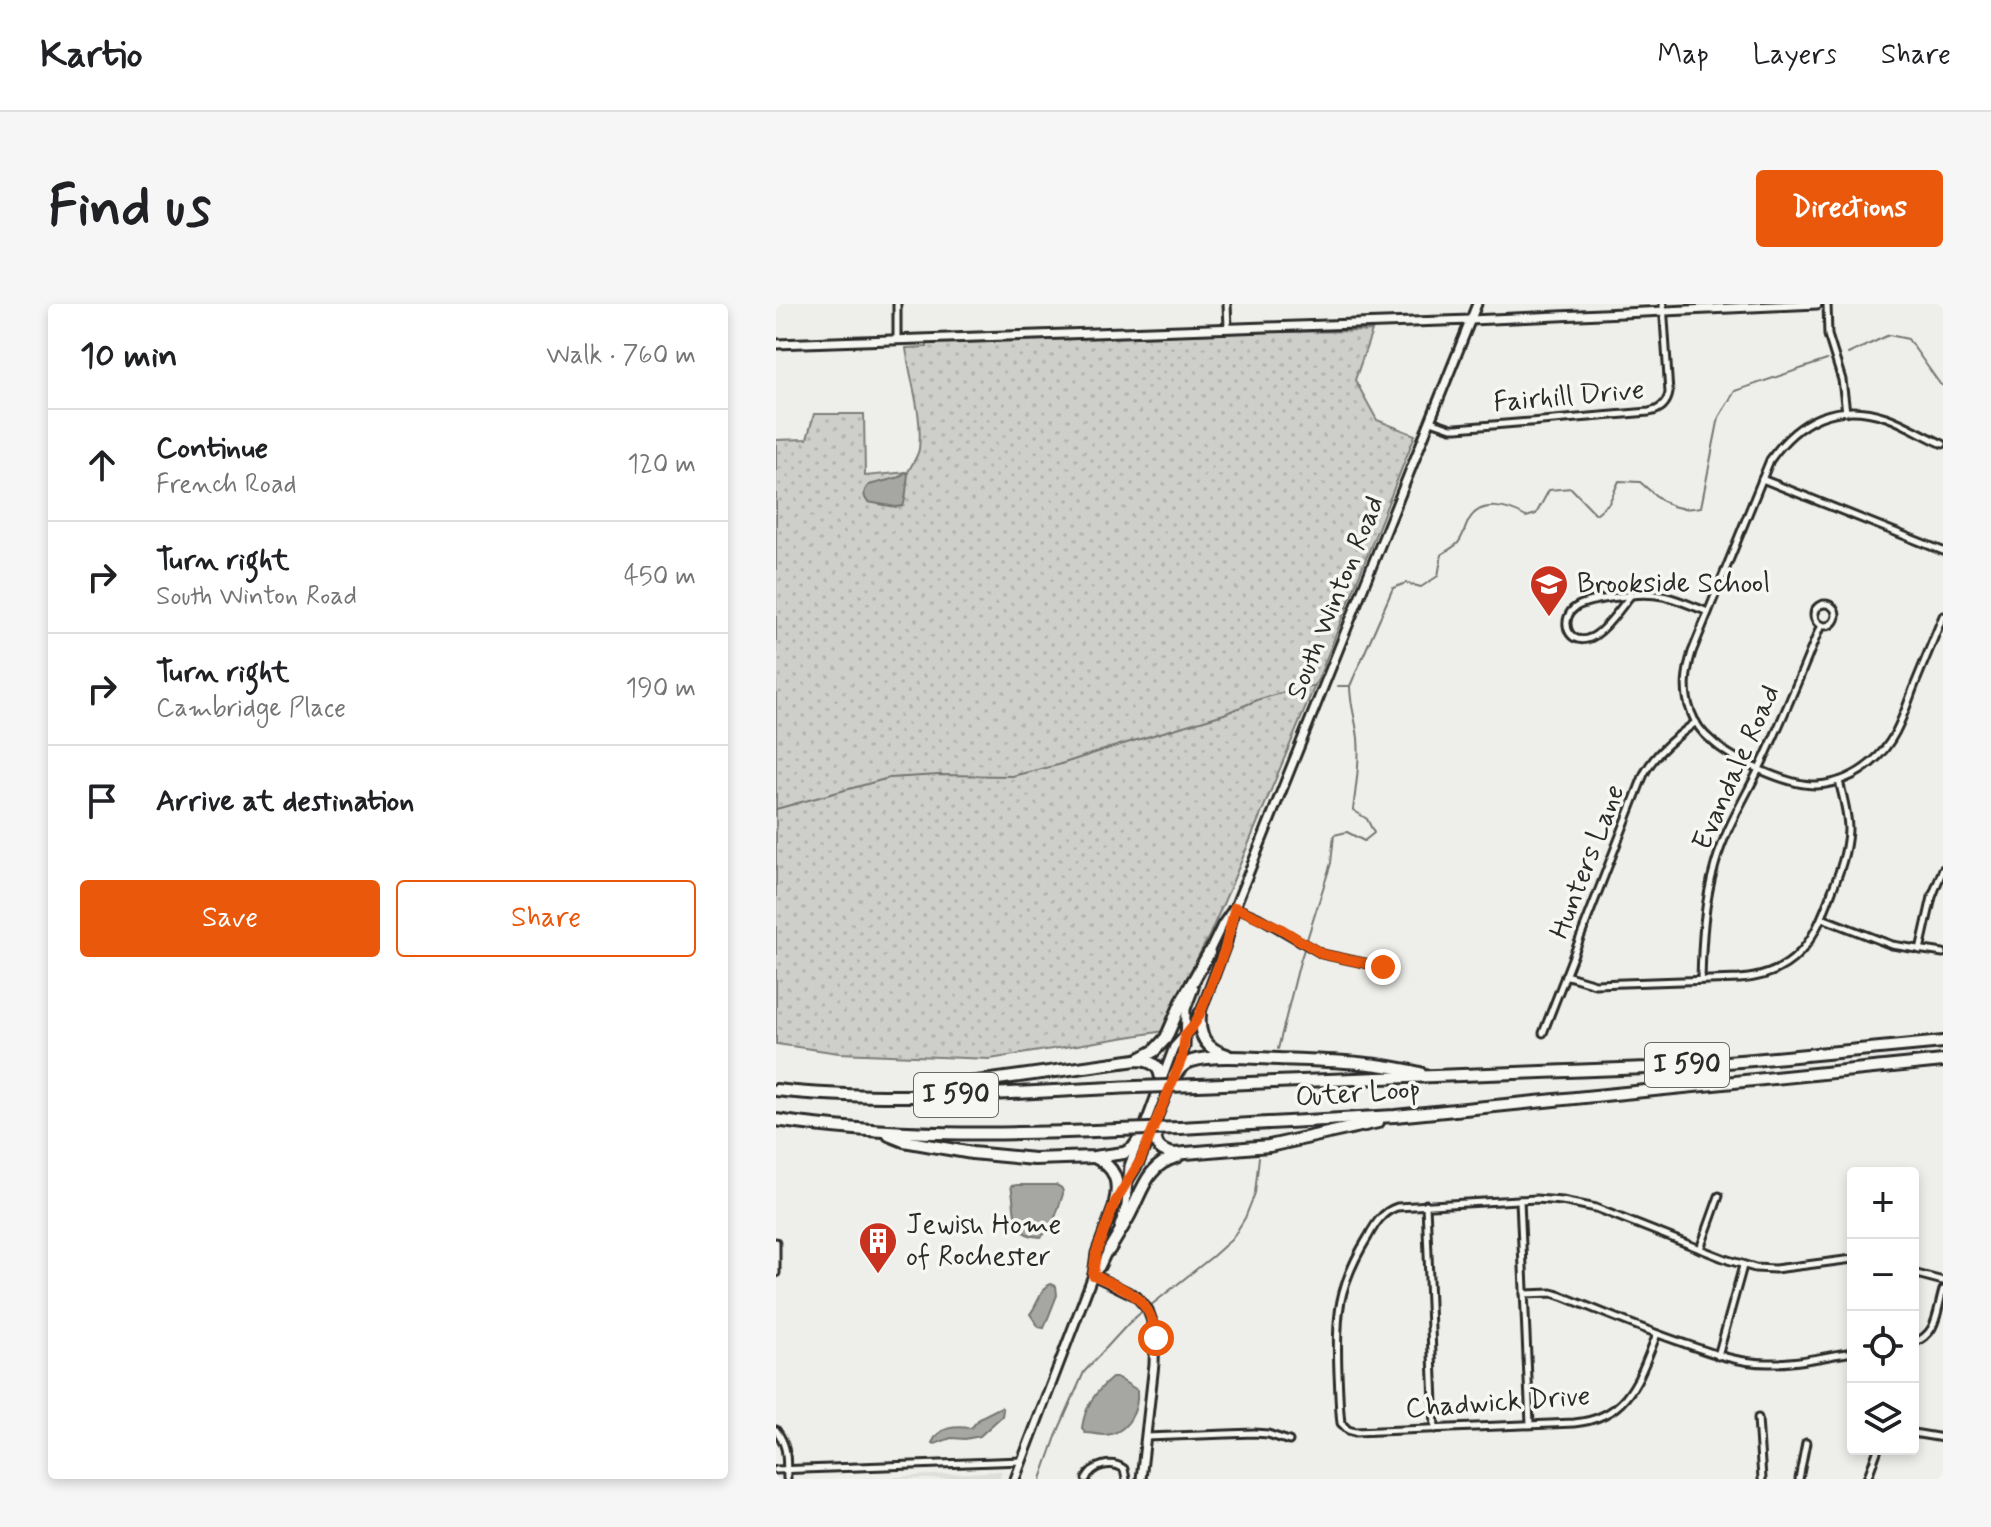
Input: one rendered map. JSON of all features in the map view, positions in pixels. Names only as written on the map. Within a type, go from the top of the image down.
[{"type":"highway","points":[[1136,1060],[1154,1051],[1166,1038],[1181,1003],[1209,953]]},
{"type":"highway","points":[[1200,1014],[1201,1033],[1210,1047],[1223,1054],[1405,1069],[1431,1076]]},
{"type":"highway","name":"Outer Loop","points":[[776,1090],[961,1095],[1657,1067],[1943,1042]]},
{"type":"highway","points":[[1174,1077],[1183,1065],[1196,1060],[1245,1057]]},
{"type":"highway","points":[[893,1095],[1136,1060],[1147,1060],[1156,1065],[1161,1073],[1161,1084]]},
{"type":"highway","name":"Outer Loop","points":[[776,1120],[954,1135],[1180,1128],[1395,1116],[1943,1061]]},
{"type":"highway","points":[[1156,1124],[1156,1140],[1160,1150],[1171,1154],[1274,1145],[1375,1124],[1395,1116]]},
{"type":"highway","points":[[880,1131],[904,1141],[1034,1159],[1094,1157],[1127,1152],[1140,1138]]},
{"type":"highway","points":[[1109,1250],[1151,1172],[1170,1159],[1194,1153]]},
{"type":"highway","points":[[1094,1157],[1108,1164],[1114,1172],[1118,1187],[1115,1202]]},
{"type":"main road","name":"South Winton Road","points":[[1093,1275],[1109,1250],[1126,1208],[1129,1164],[1174,1047],[1200,1014],[1225,949],[1235,907],[1477,304]]},
{"type":"main road","points":[[776,344],[1471,320],[1664,308],[1817,304]]},
{"type":"main road","name":"South Winton Road","points":[[1015,1479],[1093,1275],[1096,1253],[1115,1202],[1139,1163],[1183,1054],[1187,1006],[1222,925],[1235,907]]},
{"type":"main road","points":[[1093,1275],[1139,1299],[1148,1310],[1155,1330],[1141,1479]]},
{"type":"street","points":[[897,304],[897,340]]},
{"type":"street","points":[[1227,304],[1228,327]]},
{"type":"street","points":[[1827,304],[1828,335],[1842,380],[1846,412]]},
{"type":"street","name":"Fairhill Drive","points":[[1431,421],[1457,428],[1649,412],[1660,408],[1669,393],[1664,308]]},
{"type":"street","points":[[1943,444],[1884,416],[1846,412],[1811,421],[1780,445],[1770,460],[1692,652],[1686,678],[1687,701],[1696,722],[1713,743],[1759,769],[1802,784],[1821,785],[1839,781],[1867,766],[1891,742],[1943,616]]},
{"type":"street","points":[[1762,479],[1943,551]]},
{"type":"street","points":[[1631,595],[1597,634],[1577,639],[1570,634],[1567,617],[1572,609],[1581,604],[1631,595],[1654,593],[1708,612]]},
{"type":"street","name":"Evandale Road","points":[[1824,604],[1831,606],[1836,618],[1828,625],[1821,625],[1815,617],[1816,610],[1824,604]]},
{"type":"street","name":"Evandale Road","points":[[1701,980],[1705,909],[1723,841],[1783,719],[1821,625]]},
{"type":"street","name":"Hunters Lane","points":[[1543,1033],[1644,774],[1666,745],[1696,722]]},
{"type":"street","points":[[1565,975],[1595,984],[1749,978],[1787,965],[1808,944],[1840,871],[1847,843],[1847,816],[1839,781]]},
{"type":"street","points":[[1920,950],[1932,897],[1943,869]]},
{"type":"street","points":[[1235,907],[1322,954],[1383,967]]},
{"type":"street","points":[[1822,918],[1903,948],[1943,953]]},
{"type":"street","points":[[1700,1249],[1719,1196]]},
{"type":"street","points":[[1520,1200],[1530,1424]]},
{"type":"street","points":[[1435,1429],[1426,1204],[1550,1200],[1590,1206],[1743,1266],[1775,1269],[1847,1260]]},
{"type":"street","name":"Chadwick Drive","points":[[1426,1204],[1397,1207],[1383,1215],[1347,1276],[1339,1306],[1337,1339],[1340,1415],[1348,1430],[1582,1422],[1598,1418],[1616,1408],[1634,1387],[1657,1334]]},
{"type":"street","points":[[776,1242],[776,1273]]},
{"type":"street","points":[[1718,1356],[1743,1266]]},
{"type":"street","points":[[1919,1275],[1943,1281]]},
{"type":"street","points":[[1919,1340],[1928,1336],[1932,1328],[1943,1290]]},
{"type":"street","points":[[1524,1294],[1552,1293],[1562,1296],[1657,1334],[1740,1361],[1768,1364],[1847,1353]]},
{"type":"street","points":[[1758,1418],[1762,1479]]},
{"type":"street","points":[[776,1430],[786,1448],[787,1479]]},
{"type":"street","points":[[1146,1437],[1254,1433],[1289,1441]]},
{"type":"street","points":[[1919,1434],[1943,1438]]},
{"type":"street","points":[[1799,1479],[1806,1443]]},
{"type":"street","points":[[1867,1479],[1876,1455]]},
{"type":"street","points":[[776,1470],[1022,1461]]},
{"type":"street","points":[[1086,1479],[1089,1471],[1114,1464],[1124,1469],[1126,1479]]},
{"type":"shaded area","points":[[1372,331],[1355,380],[1377,420],[1415,435],[1317,682],[1209,936],[1164,1031],[990,1059],[839,1053],[776,1044],[776,440],[807,439],[814,414],[864,414],[865,476],[908,472],[918,452],[920,436],[906,348],[927,347],[927,343]]},
{"type":"shaded area","points":[[905,472],[908,474],[903,506],[866,500],[865,491],[869,485],[900,477]]},
{"type":"shaded area","points":[[1056,1185],[1062,1189],[1055,1217],[1041,1237],[1030,1236],[1019,1227],[1011,1186]]},
{"type":"shaded area","points":[[1051,1284],[1056,1286],[1057,1295],[1044,1328],[1039,1327],[1030,1314]]},
{"type":"shaded area","points":[[1112,1378],[1118,1378],[1137,1390],[1134,1412],[1126,1425],[1113,1433],[1085,1433],[1082,1428],[1088,1406]]},
{"type":"shaded area","points":[[1001,1407],[1002,1416],[980,1436],[932,1443],[943,1430],[971,1428],[981,1417]]},
{"type":"shaded area","points":[[1002,1471],[999,1479],[862,1479]]},
{"type":"waterway","points":[[1848,354],[1889,335],[1908,339],[1943,386]]},
{"type":"waterway","points":[[1278,1049],[1299,965],[1331,863],[1334,835],[1347,832],[1364,841],[1374,833],[1367,819],[1353,810],[1358,747],[1350,686],[1393,588],[1406,583],[1421,587],[1438,576],[1442,554],[1458,543],[1474,513],[1496,507],[1526,517],[1536,514],[1549,490],[1571,488],[1596,514],[1609,503],[1619,481],[1640,482],[1674,506],[1701,507],[1719,417],[1735,391],[1827,360]]},
{"type":"waterway","points":[[776,809],[889,778],[1012,776],[1224,714],[1260,699],[1315,686]]},
{"type":"waterway","points":[[1338,686],[1349,686]]},
{"type":"waterway","points":[[1150,1306],[1232,1239],[1255,1193],[1259,1157]]},
{"type":"waterway","points":[[1041,1479],[1084,1372],[1145,1309]]},
{"type":"place","name":"Brookside School","points":[[1549,618]]},
{"type":"place","name":"Jewish Home of Rochester","points":[[878,1275]]},
{"type":"route","points":[[1156,1338],[1151,1316],[1143,1302],[1126,1290],[1093,1275],[1093,1264],[1118,1195],[1137,1167],[1156,1124],[1182,1058],[1185,1035],[1200,1014],[1225,949],[1235,907],[1280,928],[1322,954],[1383,967]]}]
